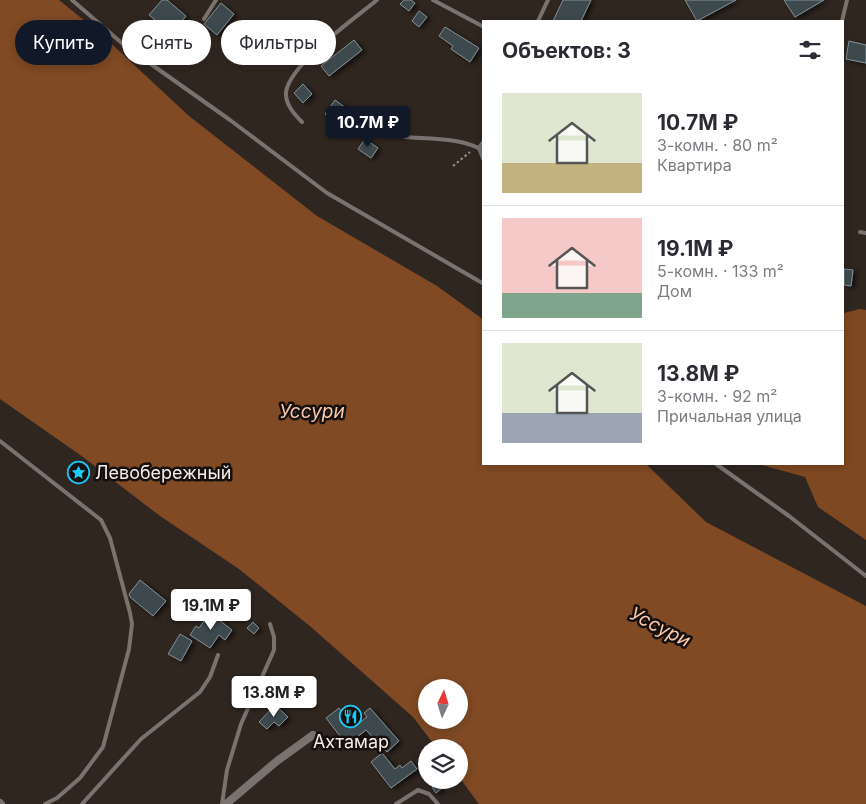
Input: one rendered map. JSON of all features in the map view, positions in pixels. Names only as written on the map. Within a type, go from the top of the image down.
[{"type":"street","points":[[226,804],[277,761],[313,735]]},
{"type":"lane","points":[[72,0],[124,45],[230,120],[327,193],[482,283]]},
{"type":"lane","points":[[204,18],[216,0]]},
{"type":"lane","points":[[302,122],[290,108],[286,98],[291,79],[309,57],[377,0]]},
{"type":"lane","points":[[433,0],[482,26]]},
{"type":"lane","points":[[538,20],[548,0]]},
{"type":"lane","points":[[842,20],[847,0]]},
{"type":"lane","points":[[405,137],[442,140],[482,150]]},
{"type":"lane","points":[[479,148],[482,144]]},
{"type":"lane","points":[[479,148],[482,156]]},
{"type":"lane","points":[[860,232],[866,234]]},
{"type":"lane","points":[[0,441],[101,520],[110,538],[132,624],[129,649],[103,747],[80,778],[57,798],[45,804]]},
{"type":"lane","points":[[717,465],[789,516],[866,576]]},
{"type":"lane","points":[[222,804],[227,770],[241,724],[274,650],[274,636],[270,624]]},
{"type":"lane","points":[[82,804],[141,740],[200,692],[210,677],[218,655]]},
{"type":"lane","points":[[396,804],[418,790],[430,794],[438,804]]},
{"type":"path","points":[[452,166],[463,156]]},
{"type":"shaded area","points":[[860,309],[866,310],[866,540],[818,507],[805,477],[762,465],[844,465],[844,313]]},
{"type":"water","name":"Уссури","points":[[0,0],[59,0],[84,20],[15,20],[15,65],[112,65],[112,44],[122,54],[122,65],[134,65],[189,116],[317,216],[437,286],[482,319],[482,465],[647,465],[706,522],[866,606],[866,804],[479,804],[468,789],[468,739],[430,739],[422,729],[468,729],[468,679],[418,679],[418,724],[311,627],[239,569],[160,516],[83,457],[0,399]]},
{"type":"building","points":[[162,0],[167,0],[186,16],[183,20],[155,20],[149,15]]},
{"type":"building","points":[[404,0],[411,0],[415,3],[409,11],[400,4]]},
{"type":"building","points":[[563,0],[591,0],[581,20],[553,20]]},
{"type":"building","points":[[685,0],[736,0],[699,20],[696,20]]},
{"type":"building","points":[[784,0],[824,0],[795,17]]},
{"type":"building","points":[[221,3],[234,14],[229,20],[221,20],[221,30],[217,35],[211,30],[211,20],[207,20]]},
{"type":"building","points":[[419,11],[427,17],[419,27],[412,21]]},
{"type":"building","points":[[445,27],[479,48],[470,62],[451,49],[453,46],[439,36]]},
{"type":"building","points":[[354,40],[362,50],[329,76],[321,66],[336,65],[336,54]]},
{"type":"building","points":[[849,41],[866,45],[866,63],[846,59]]},
{"type":"building","points":[[303,84],[312,94],[303,103],[294,93]]},
{"type":"building","points":[[335,100],[357,116],[346,130],[325,114]]},
{"type":"building","points":[[365,139],[378,148],[371,158],[358,149]]},
{"type":"building","points":[[844,269],[853,270],[851,286],[844,285]]},
{"type":"building","points":[[140,580],[166,601],[153,616],[130,597],[129,594]]},
{"type":"building","points":[[210,613],[232,630],[225,640],[219,635],[210,648],[190,635],[196,626],[199,628]]},
{"type":"building","points":[[253,622],[259,628],[254,634],[247,628]]},
{"type":"building","points":[[180,634],[192,641],[181,661],[168,654]]},
{"type":"building","points":[[275,705],[288,717],[279,726],[274,722],[267,729],[259,722]]},
{"type":"building","points":[[339,708],[354,727],[367,717],[364,713],[370,708],[399,741],[387,752],[366,730],[347,745],[326,718]]},
{"type":"building","points":[[382,753],[395,769],[400,765],[402,768],[411,761],[417,769],[391,788],[371,762]]},
{"type":"place","name":"Левобережный","points":[[79,472]]},
{"type":"place","name":"Ахтамар","points":[[351,716]]}]
